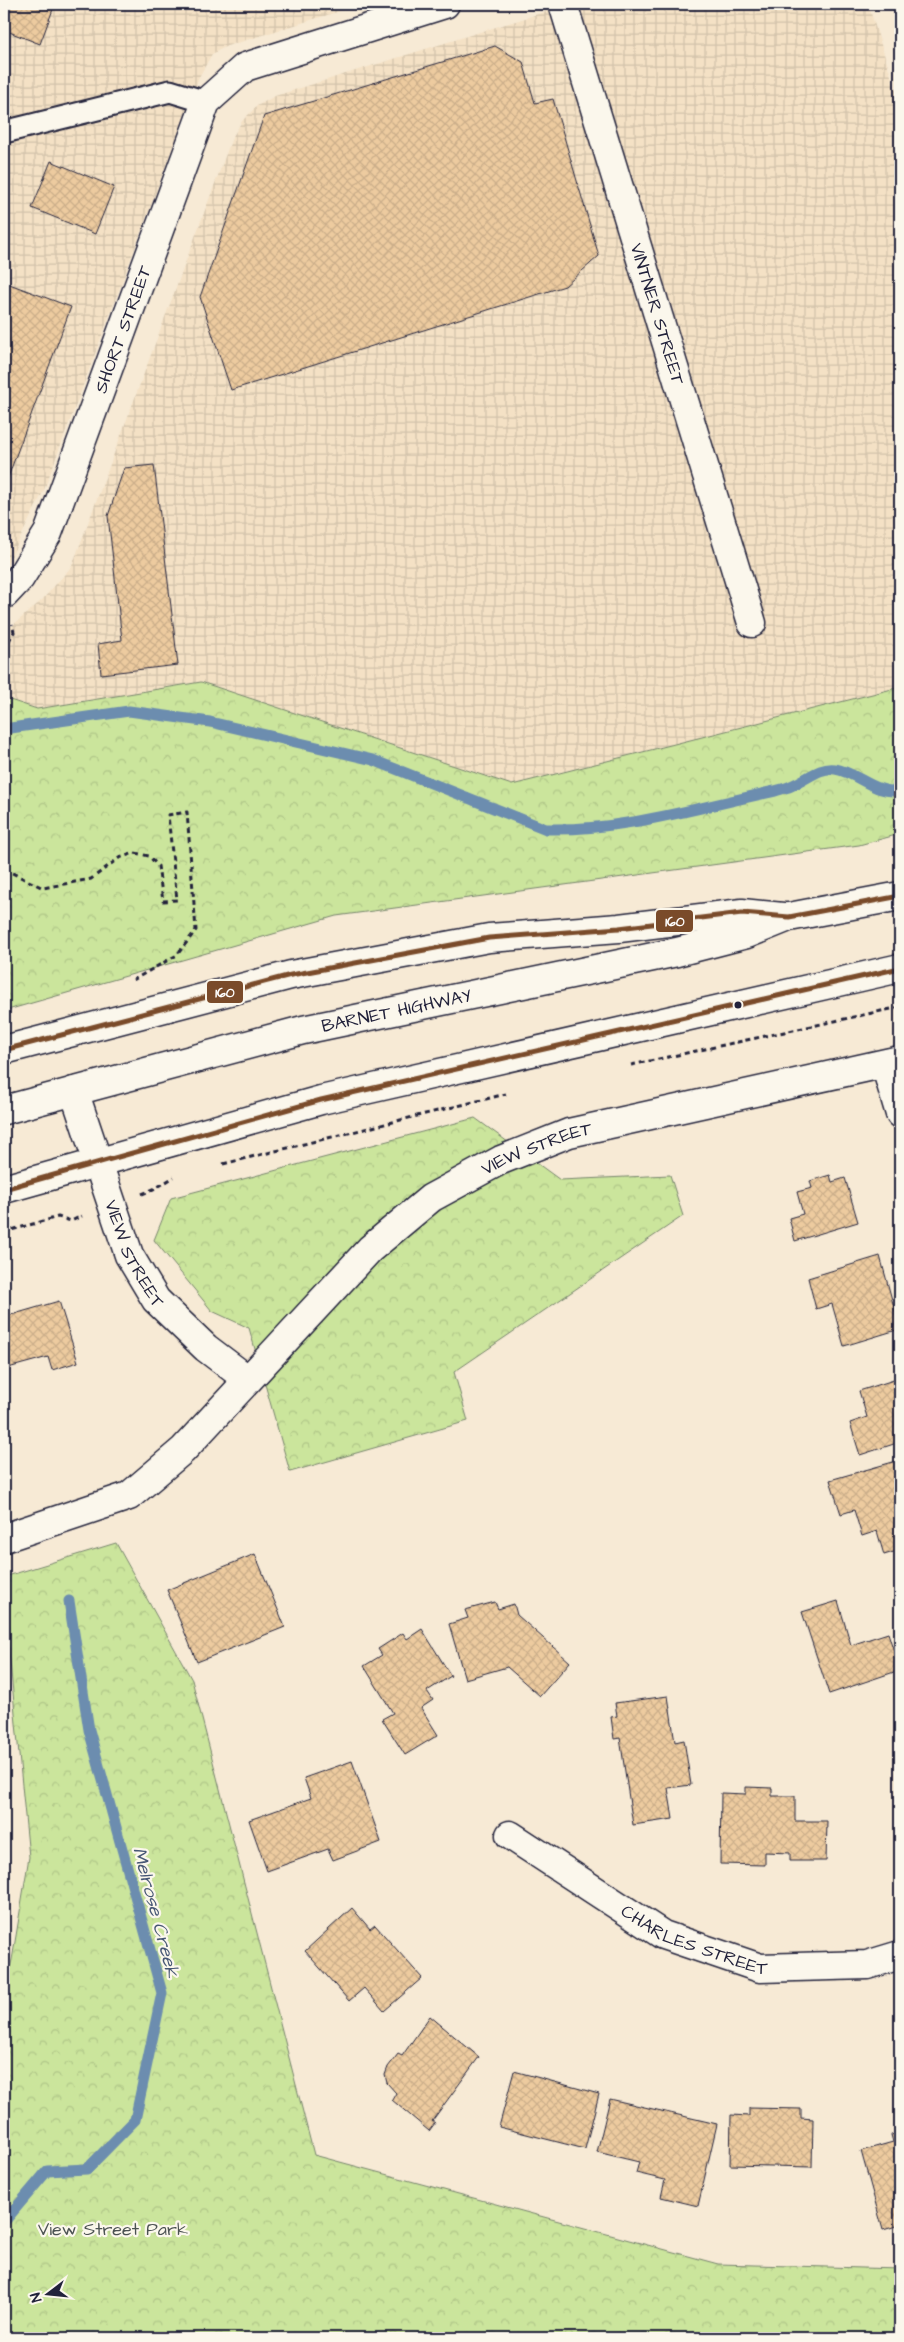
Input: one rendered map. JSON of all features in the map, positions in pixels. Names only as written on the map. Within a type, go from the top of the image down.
[{"type":"street","name":"SHORT STREET","points":[[8,585],[48,533],[206,102],[245,67],[445,4]]},
{"type":"street","name":"VINTNER STREET","points":[[563,4],[752,623]]},
{"type":"street","name":"BARNET HIGHWAY","points":[[4,1110],[304,1030],[677,952],[748,934],[789,917],[900,896]]},
{"type":"street","name":"BARNET HIGHWAY","points":[[4,1050],[291,975],[489,938],[619,928],[742,913],[789,917]]},
{"type":"street","points":[[4,1189],[321,1100],[900,968]]},
{"type":"street","name":"VIEW STREET","points":[[4,1538],[129,1496],[183,1450],[370,1248],[431,1198],[501,1160],[569,1133],[893,1062]]},
{"type":"street","points":[[893,1062],[900,1114]]},
{"type":"street","name":"VIEW STREET","points":[[74,1091],[129,1255],[156,1300],[206,1348],[247,1379]]},
{"type":"street","name":"CHARLES STREET","points":[[510,1836],[662,1935],[760,1968],[867,1965],[900,1955]]},
{"type":"lane","points":[[4,132],[170,91],[206,102]]},
{"type":"path","points":[[4,869],[43,888],[91,879],[119,858],[135,853],[149,856],[158,866],[163,901],[177,900],[168,815],[187,812],[196,930],[177,955],[126,984]]},
{"type":"path","points":[[622,1067],[900,1007]]},
{"type":"path","points":[[213,1166],[509,1093]]},
{"type":"path","points":[[146,1192],[174,1176]]},
{"type":"path","points":[[56,1207],[58,1217]]},
{"type":"path","points":[[4,1232],[58,1217],[71,1221],[82,1216]]},
{"type":"shaded area","points":[[4,4],[363,4],[227,46],[212,54],[199,77],[44,490],[4,571]]},
{"type":"shaded area","points":[[570,4],[868,4],[900,104],[900,687],[512,785],[201,682],[37,709],[4,698],[4,633],[42,600],[72,566],[232,138],[242,121],[257,106],[275,96]]},
{"type":"green space","points":[[201,682],[512,785],[900,687],[900,834],[859,845],[336,916],[4,1011],[4,698],[37,709]]},
{"type":"green space","points":[[475,1118],[560,1180],[670,1175],[683,1216],[454,1372],[468,1421],[290,1472],[249,1328],[212,1311],[154,1240],[171,1198]]},
{"type":"green space","name":"View Street Park","points":[[116,1543],[192,1680],[314,2155],[718,2264],[900,2269],[900,2338],[4,2338],[4,1990],[12,1960],[29,1857],[4,1600],[4,1577]]},
{"type":"building","points":[[4,4],[55,4],[40,44],[4,30]]},
{"type":"building","points":[[495,46],[523,62],[535,103],[553,99],[599,256],[565,286],[231,390],[200,297],[264,116]]},
{"type":"building","points":[[51,161],[114,187],[95,234],[32,208]]},
{"type":"building","points":[[4,282],[71,307],[4,488]]},
{"type":"building","points":[[154,465],[178,665],[101,674],[98,644],[122,640],[108,516],[124,468]]},
{"type":"building","points":[[830,1175],[832,1182],[845,1178],[858,1222],[795,1241],[789,1218],[803,1214],[797,1192],[812,1188],[810,1181]]},
{"type":"building","points":[[880,1256],[900,1329],[844,1346],[832,1304],[816,1309],[808,1278]]},
{"type":"building","points":[[59,1301],[78,1362],[52,1370],[48,1357],[8,1368],[4,1353],[4,1317]]},
{"type":"building","points":[[900,1378],[900,1442],[860,1455],[850,1423],[867,1417],[859,1391]]},
{"type":"building","points":[[900,1460],[900,1550],[884,1555],[877,1531],[862,1536],[854,1510],[841,1514],[830,1480]]},
{"type":"building","points":[[4,1479],[8,1494],[4,1495]]},
{"type":"building","points":[[255,1554],[285,1627],[197,1662],[167,1590]]},
{"type":"building","points":[[838,1601],[851,1645],[888,1633],[900,1670],[829,1694],[802,1612]]},
{"type":"building","points":[[495,1602],[498,1609],[514,1604],[517,1615],[570,1662],[540,1696],[507,1667],[465,1679],[449,1624],[468,1618],[465,1610]]},
{"type":"building","points":[[422,1629],[451,1676],[427,1691],[433,1700],[421,1708],[438,1735],[405,1755],[382,1719],[393,1713],[364,1666],[382,1655],[378,1649],[403,1633],[407,1639]]},
{"type":"building","points":[[668,1696],[675,1742],[684,1740],[691,1785],[668,1788],[673,1819],[633,1825],[620,1738],[614,1739],[611,1717],[617,1716],[615,1703]]},
{"type":"building","points":[[352,1761],[381,1842],[333,1860],[328,1849],[267,1871],[249,1820],[311,1798],[304,1778]]},
{"type":"building","points":[[746,1787],[772,1788],[772,1796],[795,1796],[795,1821],[827,1821],[826,1861],[790,1861],[790,1853],[765,1852],[765,1865],[720,1864],[721,1793],[746,1794]]},
{"type":"building","points":[[352,1908],[370,1929],[375,1925],[422,1978],[384,2011],[364,1988],[349,2001],[305,1951]]},
{"type":"building","points":[[430,2016],[479,2057],[432,2121],[435,2123],[429,2131],[392,2100],[396,2093],[387,2083],[385,2075],[388,2067],[398,2054],[402,2056]]},
{"type":"building","points":[[514,2071],[599,2094],[585,2149],[499,2127]]},
{"type":"building","points":[[610,2099],[717,2124],[698,2206],[661,2197],[665,2180],[636,2173],[639,2162],[597,2152]]},
{"type":"building","points":[[749,2108],[801,2109],[801,2118],[813,2119],[812,2167],[730,2165],[731,2115],[749,2116]]},
{"type":"building","points":[[900,2133],[900,2225],[883,2230],[861,2151],[893,2142],[891,2135]]},
{"type":"waterway","points":[[4,729],[129,711],[210,722],[373,760],[546,829],[604,826],[661,817],[775,791],[789,787],[829,769],[851,774],[883,790],[900,790]]},
{"type":"waterway","name":"Melrose Creek","points":[[4,2222],[47,2171],[87,2169],[135,2120],[162,1993],[89,1730],[69,1601]]},
{"type":"transit line","name":"160","points":[[4,1050],[291,975],[489,938],[619,928],[742,913],[789,917],[900,896]]},
{"type":"transit line","name":"160","points":[[4,1189],[321,1100],[900,968]]}]
